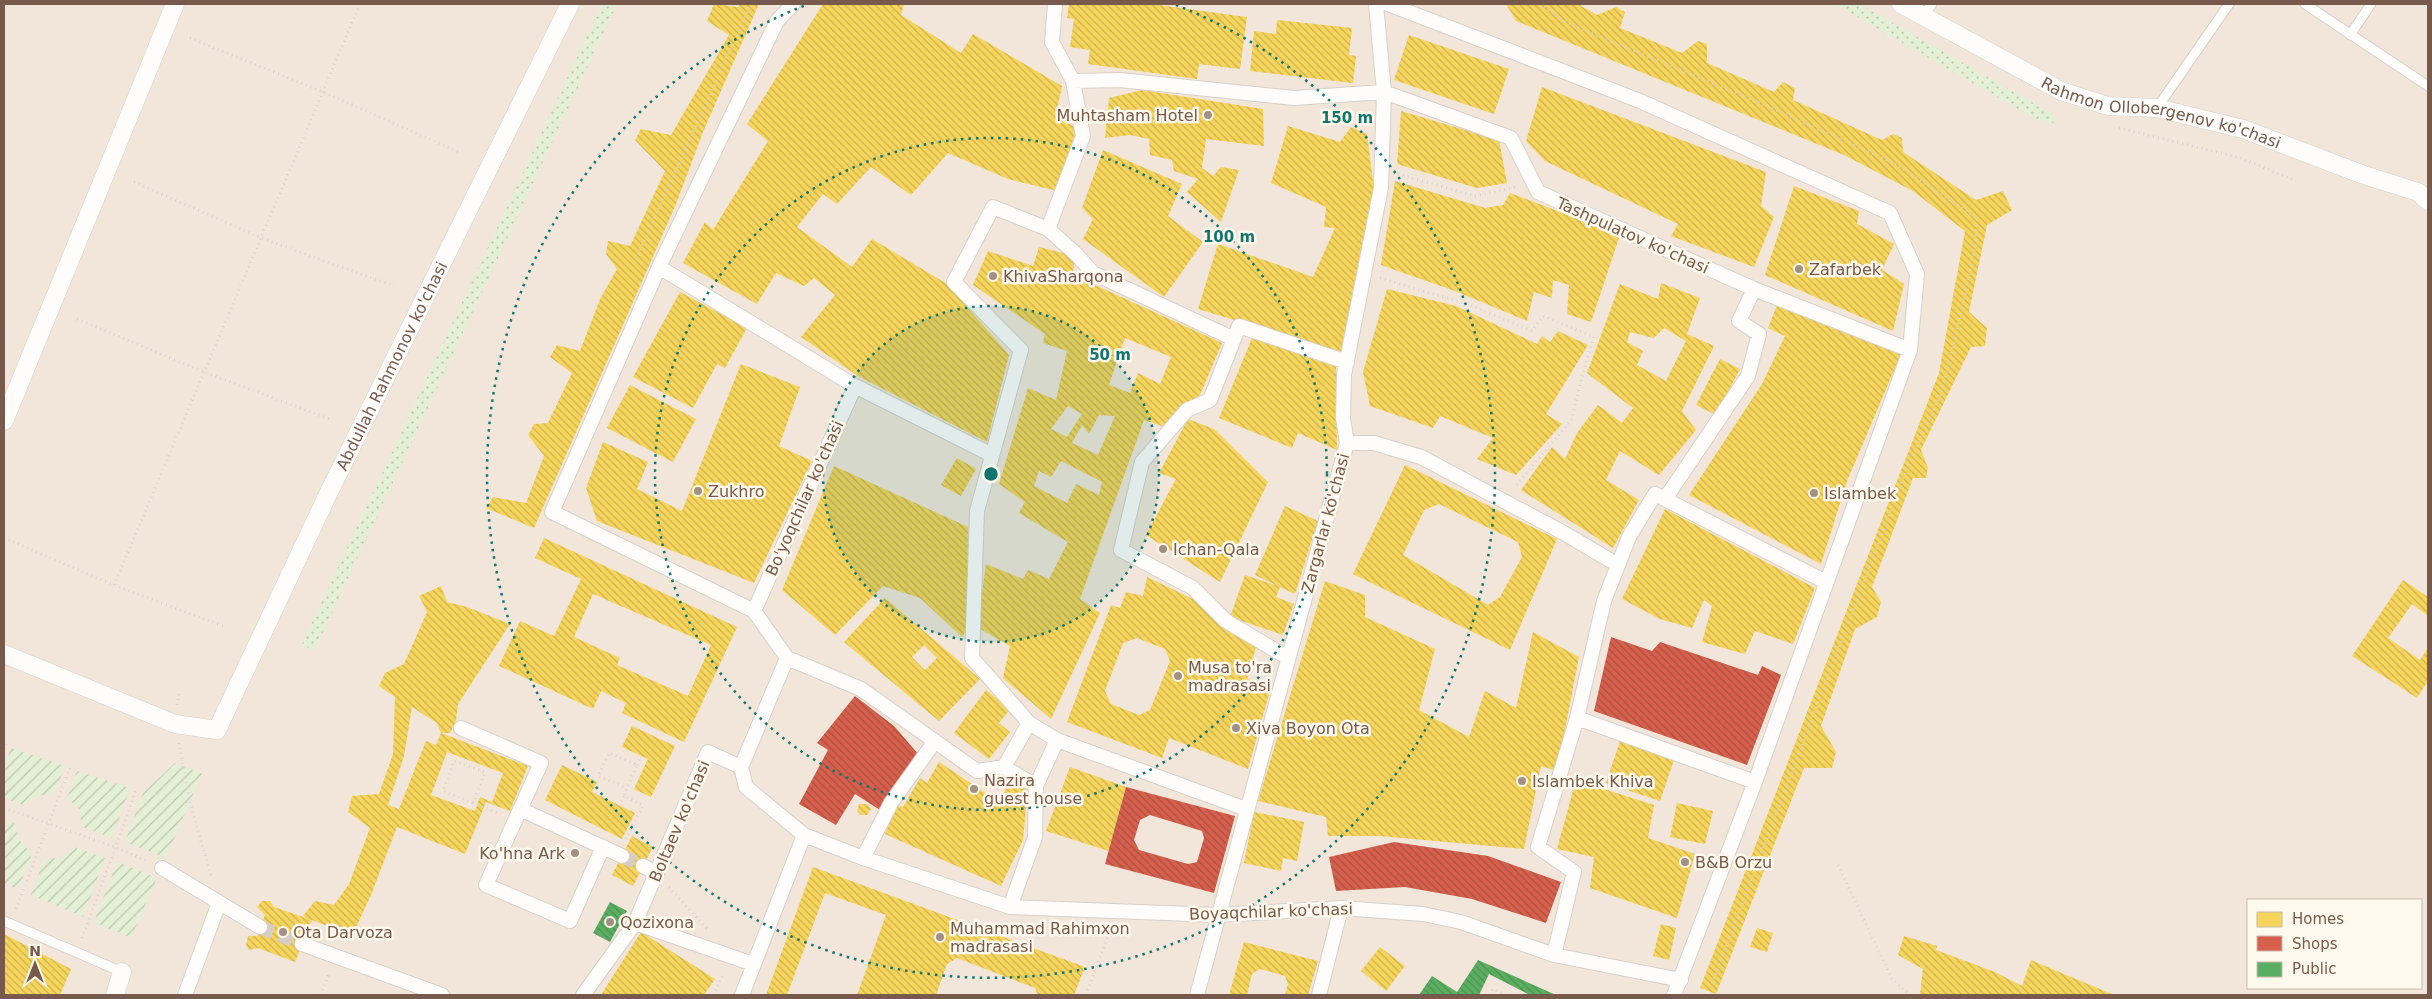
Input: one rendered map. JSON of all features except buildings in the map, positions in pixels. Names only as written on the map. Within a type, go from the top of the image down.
[{"type":"street","points":[[4,421],[176,4]]},
{"type":"street","name":"Abdullah Rahmonov ko'chasi","points":[[175,724],[217,730],[328,494],[570,4]]},
{"type":"street","points":[[793,4],[777,21],[659,267],[552,512],[754,611],[787,658],[861,689],[977,770],[1004,767],[1036,786]]},
{"type":"street","points":[[1048,229],[1083,136],[1073,81],[1052,42],[1055,4]]},
{"type":"street","name":"Zargarlar ko'chasi","points":[[1218,916],[1347,443],[1343,418],[1344,375],[1382,188],[1384,92],[1376,4]]},
{"type":"street","points":[[1388,4],[1640,101],[1890,213],[1916,274],[1910,350],[1755,782],[1674,995]]},
{"type":"street","name":"Rahmon Ollobergenov ko'chasi","points":[[1901,4],[1928,10],[2061,91],[2108,106],[2157,108],[2243,129],[2364,175],[2425,193]]},
{"type":"street","points":[[1073,81],[1120,80],[1294,98],[1384,92]]},
{"type":"street","name":"Tashpulatov ko'chasi","points":[[1384,92],[1511,138],[1538,192],[1754,290],[1910,350]]},
{"type":"street","points":[[1234,339],[1093,273],[1076,254],[1048,229],[993,207],[954,282],[1020,350],[977,511],[972,658],[1029,724],[1056,740],[1246,809]]},
{"type":"street","points":[[659,267],[855,386],[992,455]]},
{"type":"street","points":[[1665,499],[1748,376],[1759,334],[1739,321],[1754,290]]},
{"type":"street","points":[[1288,658],[1226,621],[1193,588],[1121,550],[1142,462],[1187,410],[1210,400],[1239,326],[1347,362]]},
{"type":"street","name":"Bo'yoqchilar ko'chasi","points":[[754,611],[855,386]]},
{"type":"street","points":[[1347,443],[1374,443],[1421,457],[1618,565]]},
{"type":"street","points":[[1554,955],[1574,872],[1538,848],[1577,718],[1604,601],[1629,538],[1655,494],[1826,582]]},
{"type":"street","points":[[4,654],[175,724]]},
{"type":"street","points":[[742,767],[787,658]]},
{"type":"street","points":[[1577,718],[1755,782]]},
{"type":"street","points":[[1004,767],[1029,724]]},
{"type":"street","points":[[461,728],[541,764],[486,885],[570,922],[603,847]]},
{"type":"street","points":[[1010,907],[1035,837],[1036,786],[1056,740]]},
{"type":"street","points":[[863,858],[891,803],[935,741]]},
{"type":"street","name":"Boltaev ko'chasi","points":[[583,995],[635,923],[708,752],[742,767]]},
{"type":"street","name":"Boyaqchilar ko'chasi","points":[[742,767],[746,787],[804,835],[863,858],[1010,907],[1218,916],[1342,908],[1433,916],[1461,922],[1554,955],[1681,980]]},
{"type":"street","points":[[518,814],[621,854]]},
{"type":"street","points":[[742,995],[804,835]]},
{"type":"street","points":[[643,866],[657,872]]},
{"type":"street","points":[[162,868],[260,927]]},
{"type":"street","points":[[186,995],[219,903]]},
{"type":"street","points":[[1319,995],[1342,908]]},
{"type":"street","points":[[1197,995],[1218,916]]},
{"type":"street","points":[[635,923],[753,964]]},
{"type":"street","points":[[302,944],[442,995]]},
{"type":"street","points":[[115,995],[122,972]]},
{"type":"lane","points":[[2157,108],[2229,4]]},
{"type":"lane","points":[[2305,4],[2428,86]]},
{"type":"lane","points":[[2350,35],[2370,4]]},
{"type":"lane","points":[[7,922],[122,972]]},
{"type":"path","points":[[114,585],[360,4]]},
{"type":"path","points":[[636,259],[751,4]]},
{"type":"path","points":[[1540,4],[1567,23],[1760,103],[1894,163],[1977,218],[1975,246],[1941,393],[1906,470],[1711,987]]},
{"type":"path","points":[[190,38],[323,92],[459,152]]},
{"type":"path","points":[[2111,126],[2241,158],[2296,181]]},
{"type":"path","points":[[1382,170],[1474,196],[1533,182]]},
{"type":"path","points":[[134,182],[261,238],[394,286]]},
{"type":"path","points":[[1364,273],[1470,305],[1532,331],[1543,316],[1594,336],[1572,419],[1504,501]]},
{"type":"path","points":[[77,319],[204,372],[332,420]]},
{"type":"path","points":[[4,538],[114,585],[225,627]]},
{"type":"path","points":[[178,693],[175,724],[190,802],[219,903]]},
{"type":"path","points":[[4,749],[6,744]]},
{"type":"path","points":[[626,788],[598,776],[609,753],[636,765]]},
{"type":"path","points":[[619,806],[641,756]]},
{"type":"path","points":[[473,803],[485,772],[454,761],[443,792],[473,803],[518,814]]},
{"type":"path","points":[[7,922],[48,824],[70,765]]},
{"type":"path","points":[[77,952],[136,791]]},
{"type":"path","points":[[621,854],[643,804],[624,796]]},
{"type":"path","points":[[4,808],[115,848],[162,868]]},
{"type":"path","points":[[1838,865],[1892,979],[1910,995]]},
{"type":"path","points":[[657,872],[732,957],[713,995]]},
{"type":"path","points":[[1086,995],[1117,911]]},
{"type":"path","points":[[321,995],[336,956]]},
{"type":"path","points":[[1490,995],[1493,989],[1505,995]]},
{"type":"shaded area","points":[[4,4],[2428,4],[2428,995],[4,995]]},
{"type":"green space","points":[[602,4],[617,4],[314,651],[302,644]]},
{"type":"green space","points":[[1834,4],[1860,4],[2053,114],[2057,123],[2039,121]]},
{"type":"green space","points":[[11,748],[65,766],[55,793],[38,796],[23,805],[4,798],[4,767]]},
{"type":"green space","points":[[175,763],[202,773],[166,858],[125,842],[143,793]]},
{"type":"green space","points":[[77,771],[130,788],[112,838],[82,827],[79,809],[67,798]]},
{"type":"green space","points":[[4,820],[15,824],[20,841],[32,854],[18,889],[4,883]]},
{"type":"green space","points":[[75,847],[105,858],[83,917],[31,895],[44,859],[61,858]]},
{"type":"green space","points":[[117,862],[157,878],[131,938],[94,922]]},
{"type":"tunnel","points":[[622,856],[643,866]]},
{"type":"tunnel","points":[[260,927],[302,944]]},
{"type":"place","name":"Muhtasham Hotel","points":[[1208,115]]},
{"type":"place","name":"Zafarbek","points":[[1799,269]]},
{"type":"place","name":"KhivaSharqona","points":[[993,276]]},
{"type":"place","name":"Zukhro","points":[[698,491]]},
{"type":"place","name":"Islambek","points":[[1814,493]]},
{"type":"place","name":"Ichan-Qala","points":[[1163,549]]},
{"type":"place","name":"Musa to'ra madrasasi","points":[[1178,676]]},
{"type":"place","name":"Xiva Boyon Ota","points":[[1236,728]]},
{"type":"place","name":"Islambek Khiva","points":[[1522,781]]},
{"type":"place","name":"Nazira guest house","points":[[974,789]]},
{"type":"place","name":"Ko'hna Ark","points":[[575,853]]},
{"type":"place","name":"B&B Orzu","points":[[1685,862]]},
{"type":"place","name":"Qozixona","points":[[610,922]]},
{"type":"place","name":"Ota Darvoza","points":[[283,932]]},
{"type":"place","name":"Muhammad Rahimxon madrasasi","points":[[940,937]]}]
